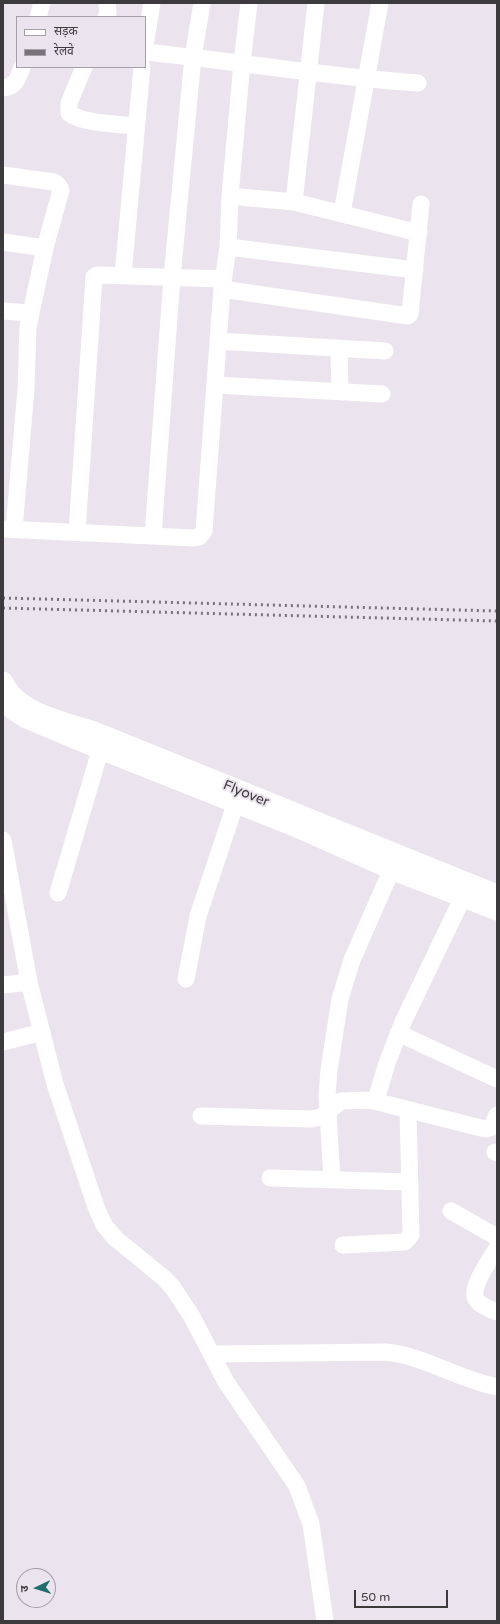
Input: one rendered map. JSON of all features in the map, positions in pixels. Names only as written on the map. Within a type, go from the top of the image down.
[{"type":"main road","name":"Flyover","points":[[3,682],[7,690],[31,709],[101,735],[497,896]]},
{"type":"street","points":[[38,16],[42,3]]},
{"type":"street","points":[[106,16],[108,13],[107,3]]},
{"type":"street","points":[[146,39],[152,3]]},
{"type":"street","points":[[153,535],[172,277],[193,57],[202,3]]},
{"type":"street","points":[[3,174],[54,182],[59,186],[60,196],[45,248],[30,313],[8,529],[194,538],[199,537],[204,531],[222,284],[228,247],[230,196],[249,3]]},
{"type":"street","points":[[294,202],[316,3]]},
{"type":"street","points":[[342,213],[365,79],[380,3]]},
{"type":"street","points":[[146,52],[242,63],[308,73],[418,83]]},
{"type":"street","points":[[3,88],[9,88],[15,84],[22,68]]},
{"type":"street","points":[[84,68],[69,103],[69,113],[79,118],[136,126]]},
{"type":"street","points":[[123,275],[142,68]]},
{"type":"street","points":[[230,196],[294,202],[419,233]]},
{"type":"street","points":[[77,532],[94,279],[98,275],[172,277],[222,284],[405,316],[410,314],[421,204]]},
{"type":"street","points":[[3,242],[45,248]]},
{"type":"street","points":[[228,247],[415,270]]},
{"type":"street","points":[[3,311],[30,313]]},
{"type":"street","points":[[218,341],[385,352]]},
{"type":"street","points":[[339,349],[340,392]]},
{"type":"street","points":[[214,385],[382,394]]},
{"type":"street","points":[[3,693],[27,697],[497,884]]},
{"type":"street","points":[[3,702],[12,711],[26,720],[292,827],[391,871],[497,912]]},
{"type":"street","points":[[58,893],[100,751]]},
{"type":"street","points":[[186,979],[198,916],[235,804]]},
{"type":"street","points":[[3,840],[29,982],[55,1084],[76,1150],[104,1225],[120,1242],[165,1279],[173,1288],[191,1315],[233,1393],[287,1469],[303,1500],[315,1543],[325,1621]]},
{"type":"street","points":[[332,1179],[327,1112],[329,1070],[342,986],[391,871]]},
{"type":"street","points":[[376,1100],[398,1033],[462,899]]},
{"type":"street","points":[[3,985],[29,982]]},
{"type":"street","points":[[3,1042],[42,1032]]},
{"type":"street","points":[[398,1033],[497,1079]]},
{"type":"street","points":[[200,1116],[311,1120],[321,1117],[340,1102],[376,1100],[408,1110],[485,1129],[492,1127],[497,1115]]},
{"type":"street","points":[[343,1245],[405,1242],[412,1232],[408,1110]]},
{"type":"street","points":[[270,1178],[410,1182]]},
{"type":"street","points":[[451,1211],[497,1237]]},
{"type":"street","points":[[497,1248],[474,1291],[476,1300],[480,1304],[497,1312]]},
{"type":"street","points":[[211,1354],[386,1352],[406,1354],[471,1380],[497,1387]]},
{"type":"railway","points":[[3,598],[497,611]]},
{"type":"railway","points":[[3,608],[497,621]]}]
